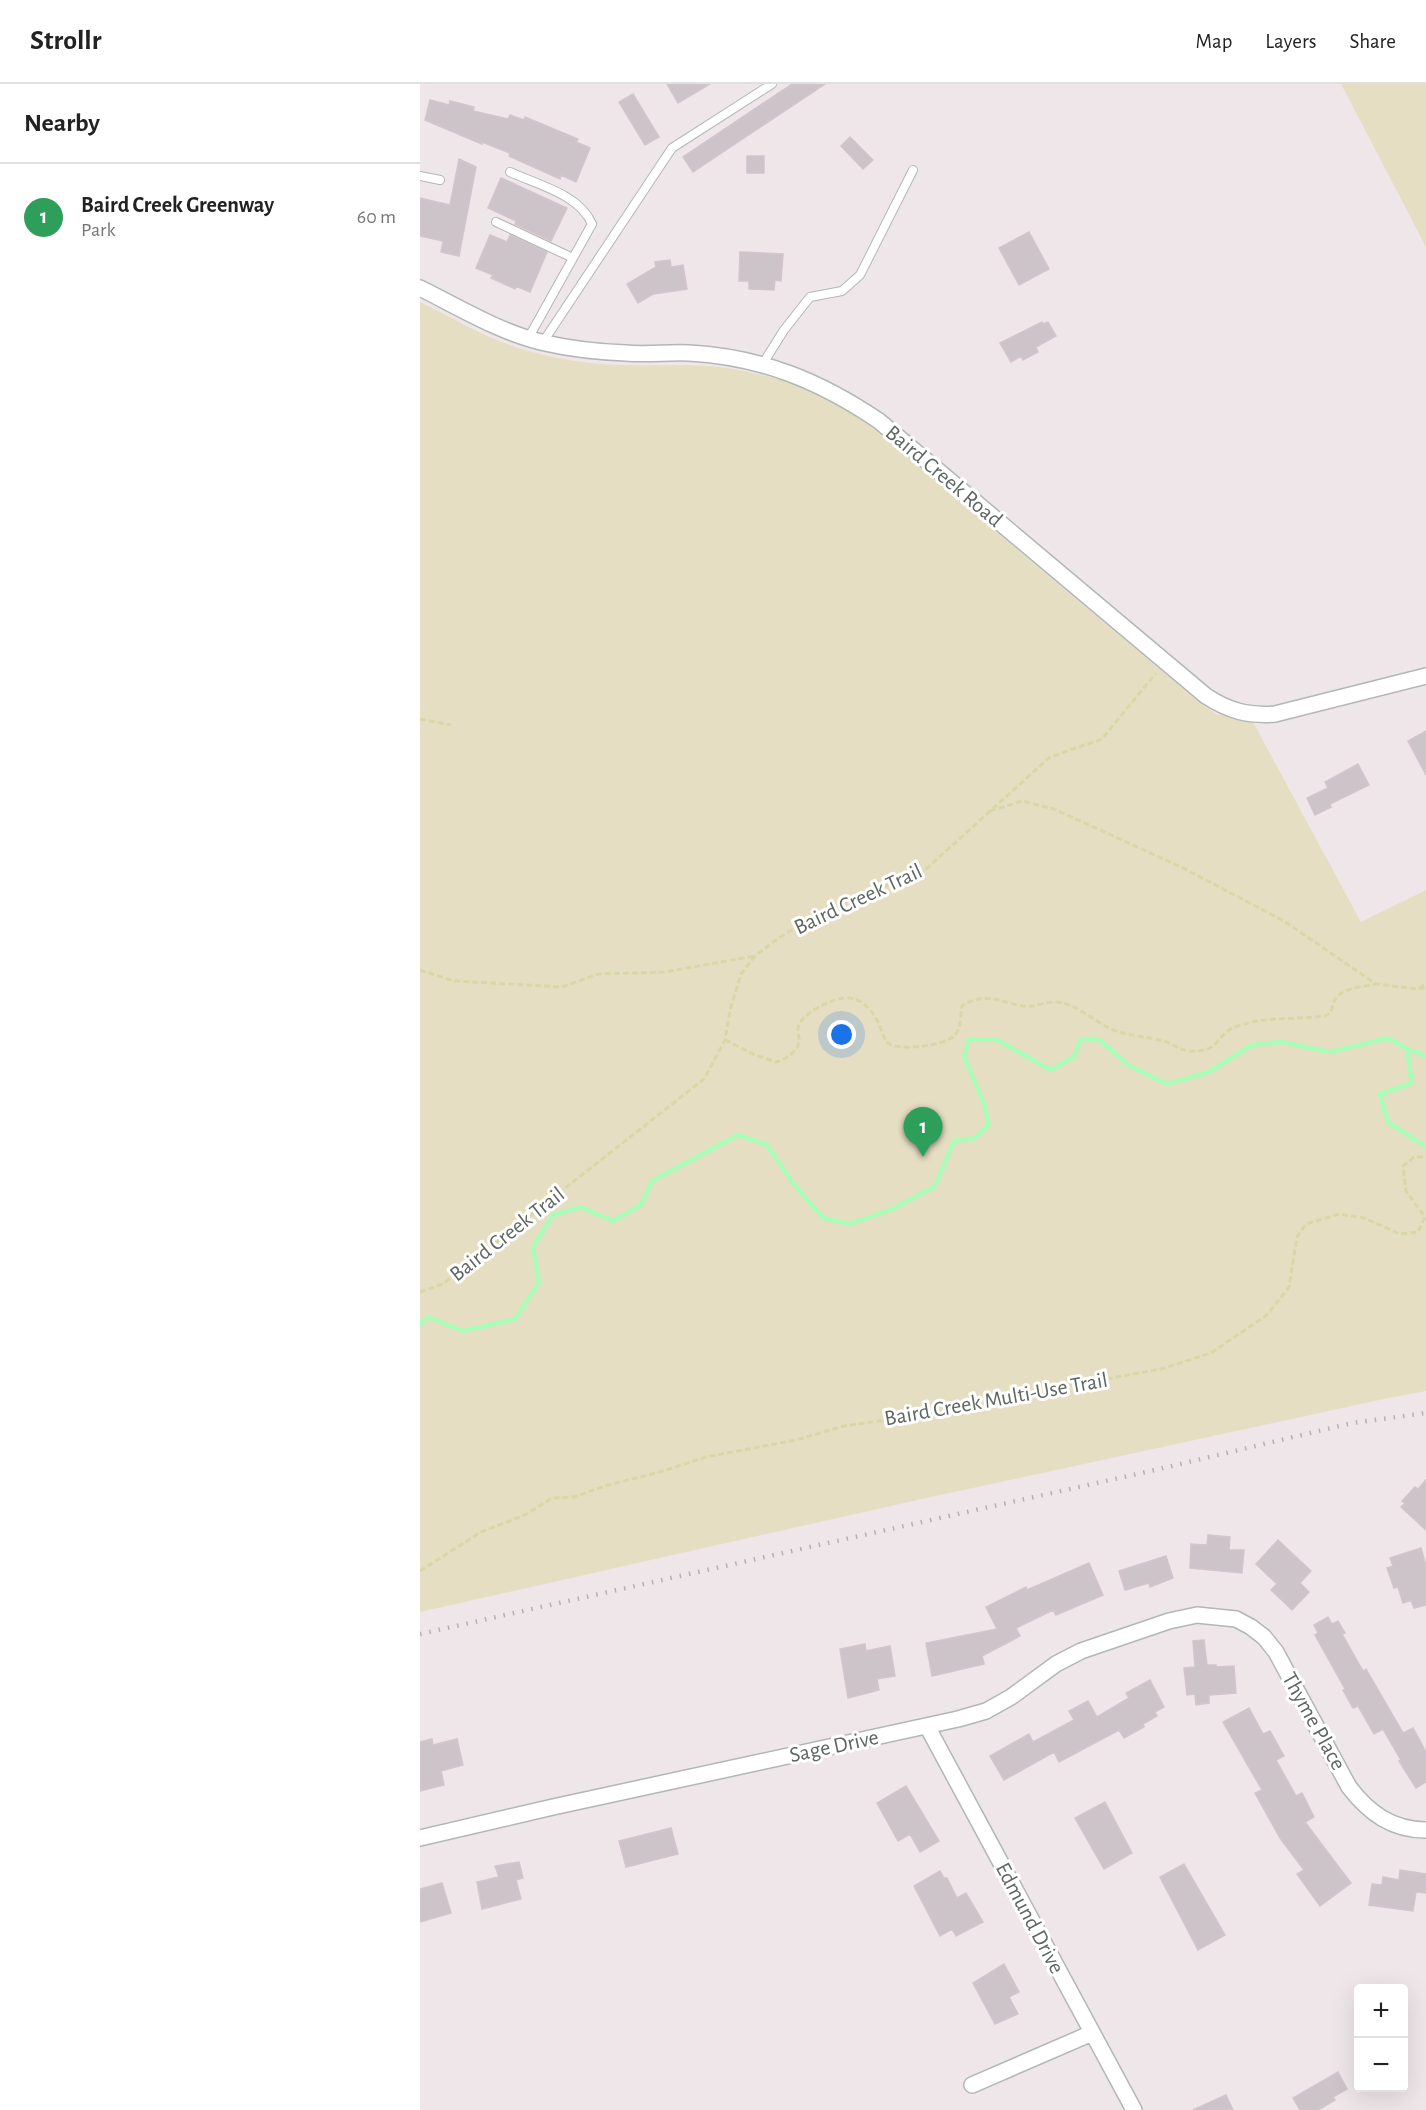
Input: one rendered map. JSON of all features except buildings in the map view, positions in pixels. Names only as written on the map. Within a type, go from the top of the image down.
[{"type":"street","name":"Baird Creek Road","points":[[420,288],[479,318],[536,340],[592,350],[627,353],[689,353],[724,357],[786,372],[824,387],[879,421],[1165,662],[1206,696],[1222,706],[1241,713],[1275,714],[1426,676]]},
{"type":"street","name":"Sage Drive","points":[[420,1838],[958,1719],[986,1711],[1011,1697],[1056,1664],[1081,1651],[1169,1621],[1197,1615],[1231,1618]]},
{"type":"street","name":"Thyme Place","points":[[1231,1618],[1251,1627],[1264,1637],[1276,1652],[1349,1786],[1360,1801],[1372,1812],[1397,1826],[1426,1830]]},
{"type":"street","name":"Edmund Drive","points":[[927,1726],[1134,2110]]},
{"type":"street","points":[[972,2085],[1092,2032]]},
{"type":"lane","points":[[536,340],[672,148],[772,84]]},
{"type":"lane","points":[[762,365],[784,330],[810,297],[842,291],[860,274],[913,170]]},
{"type":"lane","points":[[510,172],[571,199],[589,216],[592,224],[573,258],[536,340]]},
{"type":"lane","points":[[420,176],[440,180]]},
{"type":"lane","points":[[496,222],[573,258]]},
{"type":"path","points":[[988,812],[1050,757],[1102,740],[1165,662]]},
{"type":"path","points":[[420,719],[451,725]]},
{"type":"path","name":"Baird Creek Trail","points":[[420,1292],[443,1284],[704,1079],[725,1040],[730,1010],[741,974],[756,956],[780,937],[824,911],[924,870],[988,812],[1022,801],[1054,809],[1181,867],[1284,921],[1376,984],[1417,989],[1426,986]]},
{"type":"path","points":[[420,970],[454,981],[562,987],[598,974],[665,972],[756,956]]},
{"type":"path","points":[[725,1040],[776,1062],[794,1052],[799,1044],[798,1027],[803,1019],[814,1010],[838,999],[851,997],[870,1010],[889,1043],[901,1048],[913,1048],[948,1041],[956,1035],[960,1026],[962,1006],[972,999],[983,998],[1025,1006],[1061,1002],[1078,1009],[1109,1028],[1167,1042],[1188,1051],[1210,1048],[1235,1027],[1277,1018],[1325,1016],[1330,1013],[1336,999],[1344,992],[1376,984]]},
{"type":"path","name":"Baird Creek Multi-Use Trail","points":[[420,1570],[481,1532],[525,1515],[552,1498],[574,1497],[706,1457],[796,1440],[844,1426],[961,1410],[1073,1385],[1161,1370],[1210,1353],[1267,1315],[1289,1287],[1297,1237],[1306,1224],[1339,1214],[1364,1218],[1400,1234],[1418,1232],[1425,1217],[1406,1191],[1403,1166],[1414,1157],[1426,1157]]},
{"type":"shaded area","points":[[1341,84],[1426,84],[1426,247]]},
{"type":"shaded area","points":[[420,302],[485,335],[537,353],[607,364],[730,368],[794,384],[830,400],[870,426],[1195,699],[1216,714],[1253,722],[1361,922],[1426,890],[1426,1391],[922,1499],[420,1612]]},
{"type":"waterway","points":[[420,1324],[428,1317],[463,1331],[515,1319],[539,1283],[533,1247],[553,1215],[580,1207],[613,1221],[641,1205],[652,1181],[738,1135],[767,1145],[793,1183],[823,1218],[850,1224],[893,1209],[935,1186],[954,1141],[975,1138],[989,1125],[984,1104],[964,1056],[969,1039],[997,1040],[1051,1070],[1074,1057],[1081,1039],[1099,1039],[1128,1065],[1167,1084],[1209,1072],[1252,1045],[1282,1042],[1330,1052],[1388,1038],[1407,1049],[1412,1083],[1380,1094],[1388,1122],[1426,1147]]},
{"type":"waterway","points":[[1407,1049],[1426,1056]]},
{"type":"railway","points":[[420,1634],[1155,1470],[1352,1423],[1426,1413]]},
{"type":"place","name":"Baird Creek Greenway","points":[[923,1157]]}]
